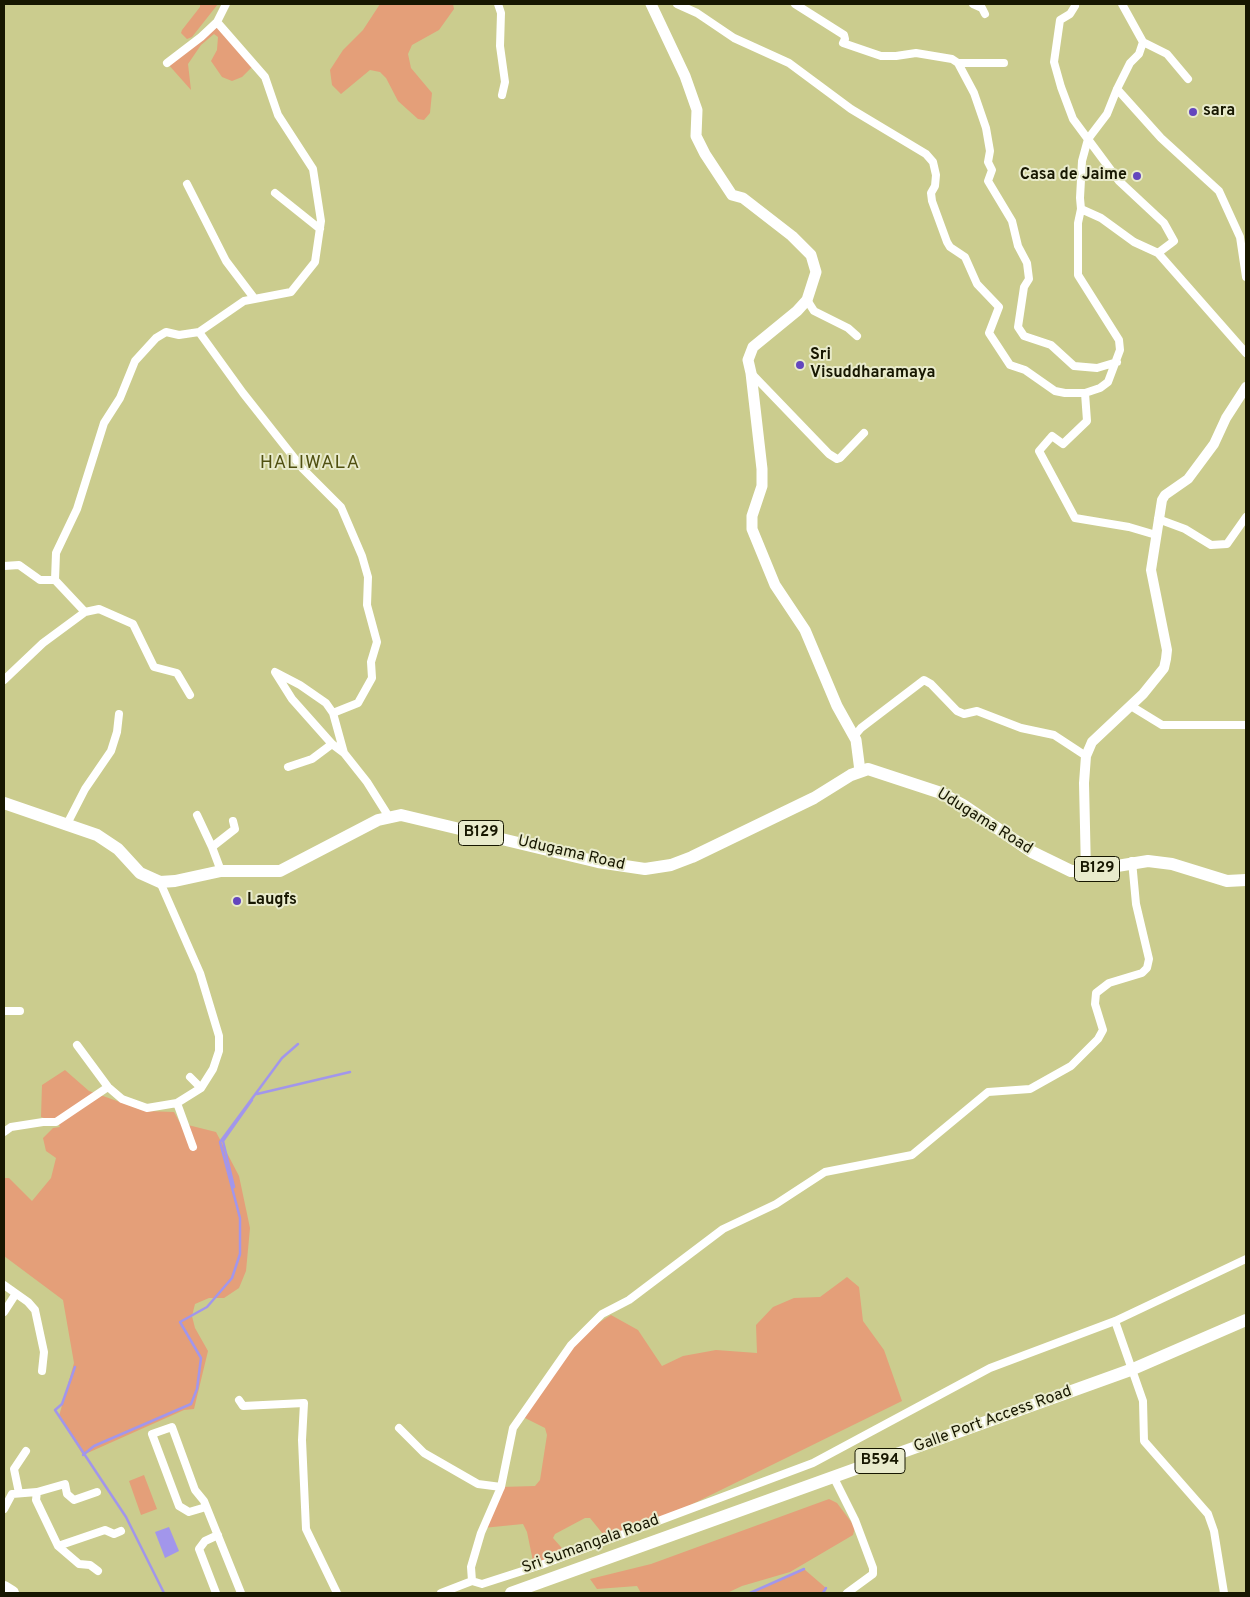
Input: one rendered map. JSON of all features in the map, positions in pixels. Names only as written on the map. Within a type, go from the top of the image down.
[{"type":"highway","points":[[4,1588],[12,1593]]},
{"type":"main road","points":[[651,4],[685,76],[697,110],[696,136],[732,195],[743,198],[792,236],[811,255],[816,272],[807,300],[797,311],[753,347],[748,360],[762,469],[762,486],[752,516],[752,528],[776,585],[806,630],[837,706],[856,740],[860,771]]},
{"type":"main road","name":"Udugama Road","points":[[160,882],[175,881],[221,871],[280,871],[389,817],[417,817],[627,867],[657,868],[692,857],[814,798],[860,771],[868,770],[941,793],[1040,856],[1071,871],[1086,871],[1132,862],[1160,861],[1227,881],[1246,880]]},
{"type":"main road","points":[[4,803],[66,826],[92,833],[118,849],[140,873],[160,882]]},
{"type":"main road","name":"Galle Port Access Road","points":[[511,1593],[1133,1369],[1246,1320]]},
{"type":"street","points":[[167,63],[217,22],[226,4]]},
{"type":"street","points":[[498,4],[501,13],[500,46],[505,82],[502,95]]},
{"type":"street","points":[[677,4],[697,13],[734,38],[789,63],[851,109],[926,154],[933,162],[936,175],[935,186],[931,193],[932,201],[947,242],[950,248],[965,257],[978,284],[999,307],[988,333],[1010,365],[1025,370],[1055,391],[1085,393],[1100,388],[1108,382],[1117,362],[1120,350],[1119,340],[1078,275],[1078,223],[1082,209],[1080,198],[1082,160],[1088,139],[1107,114],[1117,89],[1130,63],[1139,54],[1143,42]]},
{"type":"street","points":[[795,4],[844,35],[846,39],[844,43],[882,56],[916,53],[952,59],[958,63],[974,93],[986,128],[990,151],[988,162],[992,170],[988,181],[1012,221],[1018,246],[1026,264],[1028,279],[1024,287],[1018,327],[1024,336],[1052,345],[1074,366],[1097,368],[1117,362]]},
{"type":"street","points":[[973,4],[982,8],[984,14]]},
{"type":"street","points":[[1122,4],[1143,42],[1167,54],[1188,79]]},
{"type":"street","points":[[1075,6],[1070,14],[1060,20],[1054,62],[1061,87],[1073,119],[1119,181],[1164,223],[1174,241],[1158,253]]},
{"type":"street","points":[[85,612],[55,580],[56,553],[77,509],[104,423],[120,398],[134,361],[156,338],[166,332],[179,335],[198,332],[244,301],[291,292],[316,262],[320,229],[314,169],[278,115],[265,77],[217,22]]},
{"type":"street","points":[[958,63],[1004,63]]},
{"type":"street","points":[[1117,89],[1161,138],[1219,191],[1240,237],[1246,277]]},
{"type":"street","points":[[187,184],[226,261],[254,298]]},
{"type":"street","points":[[275,193],[320,229]]},
{"type":"street","points":[[1082,209],[1100,218],[1134,242],[1158,253],[1235,343],[1246,353]]},
{"type":"street","points":[[807,300],[814,311],[848,328],[857,336]]},
{"type":"street","points":[[198,332],[243,393],[304,469],[341,507],[362,556],[368,577],[367,605],[377,642],[371,662],[372,678],[358,703],[333,713]]},
{"type":"street","points":[[751,372],[824,448],[837,458],[840,458],[864,433]]},
{"type":"street","points":[[1086,871],[1084,782],[1086,756],[1092,742],[1131,706],[1164,668],[1166,659],[1167,650],[1151,570],[1158,519],[1165,495],[1188,479],[1214,444],[1226,418],[1246,387]]},
{"type":"street","points":[[1085,393],[1087,421],[1063,444],[1052,436],[1039,451],[1075,518],[1129,527],[1156,535]]},
{"type":"street","points":[[1158,519],[1185,529],[1211,545],[1227,544],[1246,518]]},
{"type":"street","points":[[4,566],[19,565],[40,580],[55,580]]},
{"type":"street","points":[[4,680],[43,643],[85,612],[99,609],[133,624],[154,667],[177,673],[190,694]]},
{"type":"street","points":[[344,753],[333,713],[326,703],[300,685],[275,672],[292,699],[332,744],[344,753],[367,782],[389,817]]},
{"type":"street","points":[[856,740],[856,734],[861,728],[924,680],[931,684],[957,711],[964,714],[977,711],[1021,728],[1054,735],[1086,756]]},
{"type":"street","points":[[1131,706],[1162,725],[1246,725]]},
{"type":"street","points":[[66,826],[85,789],[111,751],[117,732],[119,714]]},
{"type":"street","points":[[288,768],[312,759],[332,744]]},
{"type":"street","points":[[197,815],[221,871]]},
{"type":"street","points":[[212,847],[235,829],[233,821]]},
{"type":"street","points":[[472,1581],[470,1567],[481,1533],[501,1487],[513,1428],[570,1345],[602,1314],[629,1300],[724,1229],[776,1204],[825,1172],[912,1155],[988,1092],[1030,1089],[1071,1066],[1098,1039],[1103,1030],[1095,1004],[1096,993],[1109,983],[1142,972],[1147,968],[1149,959],[1136,904],[1132,862]]},
{"type":"street","points":[[77,1044],[108,1087],[122,1099],[147,1108],[177,1103],[201,1088],[213,1069],[219,1051],[219,1036],[200,973],[160,882]]},
{"type":"street","points":[[4,1010],[20,1011]]},
{"type":"street","points":[[190,1077],[201,1088]]},
{"type":"street","points":[[4,1132],[19,1126],[42,1122],[56,1122],[108,1087]]},
{"type":"street","points":[[177,1103],[193,1147]]},
{"type":"street","name":"Sri Sumangala Road","points":[[441,1593],[472,1581],[482,1584],[541,1565],[813,1463],[990,1368],[1115,1321],[1246,1259]]},
{"type":"street","points":[[4,1285],[15,1295],[28,1302],[35,1310],[44,1352],[42,1371]]},
{"type":"street","points":[[4,1312],[15,1295]]},
{"type":"street","points":[[1115,1321],[1143,1401],[1144,1441],[1208,1514],[1214,1531],[1224,1593]]},
{"type":"street","points":[[239,1400],[243,1406],[304,1403],[302,1440],[306,1529],[337,1593]]},
{"type":"street","points":[[206,1507],[189,1512],[179,1506],[152,1434],[172,1426],[195,1490],[206,1507],[241,1593]]},
{"type":"street","points":[[398,1428],[424,1453],[478,1484],[501,1487]]},
{"type":"street","points":[[19,1493],[14,1469],[26,1451]]},
{"type":"street","points":[[834,1478],[855,1520],[873,1568],[872,1574],[847,1593]]},
{"type":"street","points":[[4,1509],[12,1494],[37,1492],[65,1484],[67,1494],[74,1500],[96,1492]]},
{"type":"street","points":[[37,1492],[36,1500],[58,1546],[79,1564],[90,1565],[98,1571]]},
{"type":"street","points":[[58,1546],[105,1530],[114,1534],[121,1531]]},
{"type":"street","points":[[216,1593],[199,1549],[205,1541],[218,1535]]},
{"type":"shaded area","points":[[200,4],[218,4],[192,37],[187,39],[181,33],[182,30],[200,7]]},
{"type":"shaded area","points":[[380,4],[453,4],[454,9],[439,30],[412,45],[408,54],[411,68],[432,93],[430,113],[424,120],[418,119],[398,101],[386,78],[380,72],[370,70],[341,94],[332,85],[330,70],[343,50],[363,30]]},
{"type":"shaded area","points":[[217,22],[258,66],[251,68],[242,77],[232,81],[222,77],[211,61],[217,50],[218,37],[214,34],[201,45],[188,64],[191,90],[167,63]]},
{"type":"shaded area","points":[[65,1070],[89,1091],[145,1111],[174,1112],[180,1123],[216,1132],[239,1176],[250,1228],[246,1271],[239,1288],[224,1298],[209,1298],[195,1304],[192,1316],[195,1328],[208,1351],[194,1409],[184,1410],[83,1455],[59,1416],[74,1363],[63,1300],[4,1256],[4,1178],[9,1178],[32,1201],[51,1178],[56,1158],[46,1151],[43,1138],[53,1128],[60,1127],[58,1123],[41,1117],[42,1085]]},
{"type":"shaded area","points":[[847,1277],[859,1287],[863,1321],[884,1350],[902,1401],[666,1517],[607,1539],[590,1518],[585,1518],[555,1534],[553,1538],[568,1555],[534,1566],[527,1532],[523,1524],[483,1528],[501,1487],[535,1486],[540,1480],[547,1435],[545,1428],[521,1416],[584,1332],[611,1315],[638,1330],[662,1366],[683,1356],[716,1350],[757,1353],[756,1325],[773,1307],[794,1298],[820,1297]]},
{"type":"shaded area","points":[[144,1475],[157,1509],[141,1515],[129,1481]]},
{"type":"shaded area","points":[[829,1499],[837,1503],[855,1527],[853,1535],[790,1572],[742,1586],[727,1593],[641,1593],[637,1586],[597,1589],[590,1579],[651,1564]]},
{"type":"shaded area","points":[[169,1527],[179,1551],[165,1558],[155,1532]]},
{"type":"shaded area","points":[[804,1569],[826,1588],[823,1593],[750,1593]]},
{"type":"waterway","points":[[83,1455],[94,1446],[191,1404],[197,1389],[201,1358],[180,1322],[207,1307],[232,1278],[240,1254],[240,1218],[220,1142],[282,1058],[298,1044]]},
{"type":"waterway","points":[[257,1094],[350,1072]]},
{"type":"waterway","points":[[234,1187],[223,1141],[252,1100]]},
{"type":"waterway","points":[[75,1367],[62,1404],[55,1410],[126,1517],[164,1593]]},
{"type":"waterway","points":[[750,1593],[804,1569]]},
{"type":"waterway","points":[[823,1593],[826,1588]]},
{"type":"place","name":"sara","points":[[1193,112]]},
{"type":"place","name":"Casa de Jaime","points":[[1137,176]]},
{"type":"place","name":"Sri Visuddharamaya","points":[[800,365]]},
{"type":"place","name":"Laugfs","points":[[237,901]]},
{"type":"district","name":"HALIWALA","points":[[310,464]]}]
